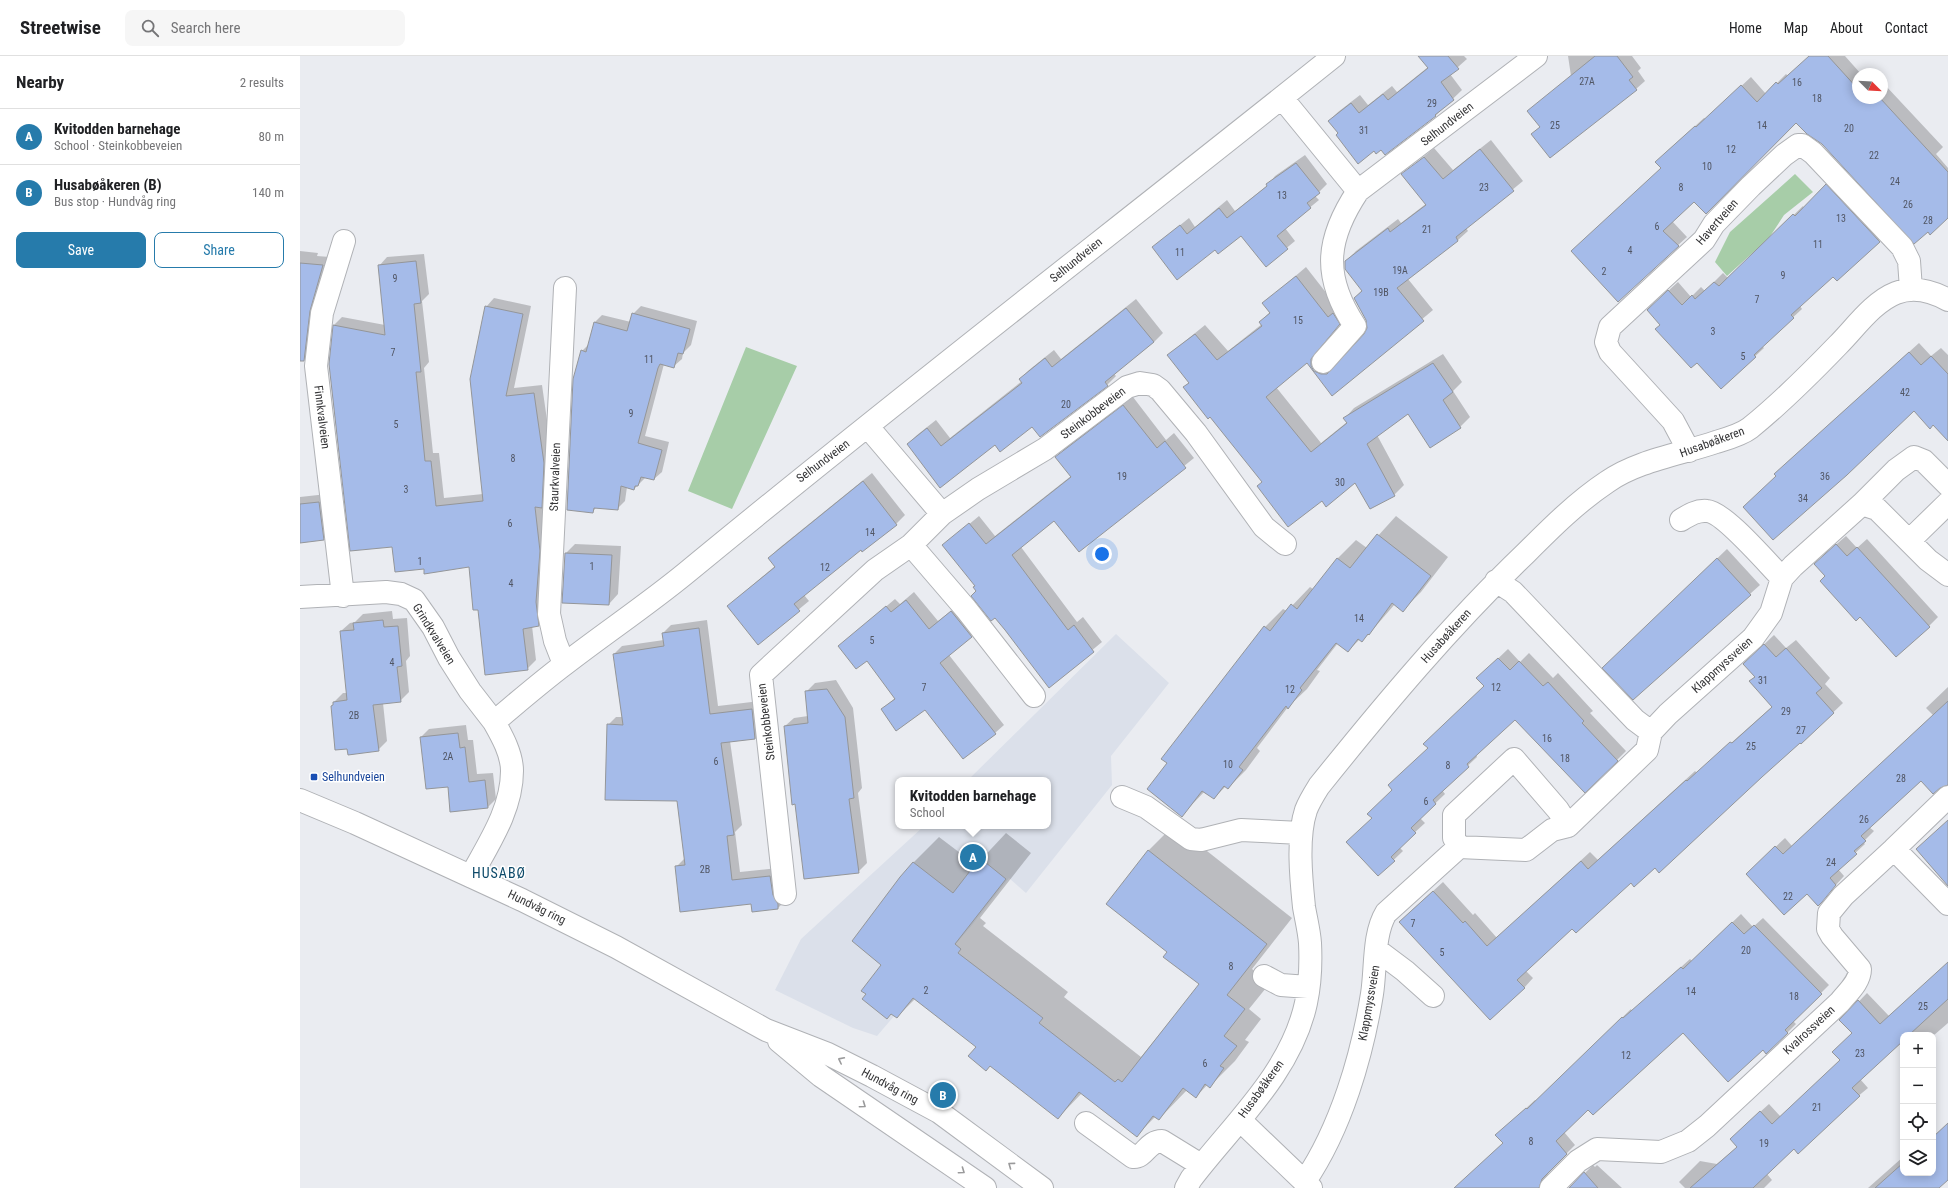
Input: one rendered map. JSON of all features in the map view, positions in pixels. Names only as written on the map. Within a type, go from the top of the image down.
[{"type":"street","name":"Selhundveien","points":[[494,722],[564,664],[684,575],[813,468],[868,427],[964,347],[1334,56]]},
{"type":"street","name":"Selhundveien","points":[[1323,362],[1354,326],[1337,295],[1332,277],[1332,258],[1335,238],[1344,212],[1358,191],[1536,56]]},
{"type":"street","points":[[1282,98],[1358,191]]},
{"type":"street","name":"Havertveien","points":[[1689,451],[1673,421],[1610,352],[1606,342],[1607,333],[1610,327],[1625,312],[1704,240],[1714,224],[1731,204],[1793,148],[1802,145],[1813,152],[1902,247],[1909,261],[1911,290]]},
{"type":"street","name":"Finnkvalveien","points":[[343,596],[316,366],[322,313],[344,241]]},
{"type":"street","name":"Staurkvalveien","points":[[564,664],[553,634],[549,614],[565,288]]},
{"type":"street","name":"Husabøåkeren","points":[[1189,1180],[1240,1120],[1264,1088],[1284,1057],[1300,1023],[1306,1004],[1310,942],[1304,906],[1301,833],[1306,810],[1318,786],[1441,640],[1496,581],[1556,524],[1607,481],[1617,475],[1642,465],[1689,451],[1748,430],[1785,397],[1883,300],[1896,293],[1911,290],[1929,291],[1948,300]]},
{"type":"street","name":"Steinkobbeveien","points":[[785,894],[761,675],[875,570],[911,545],[942,514],[978,489],[1045,448],[1127,387],[1140,383],[1153,385],[1169,399],[1220,465],[1264,527],[1285,544]]},
{"type":"street","points":[[868,427],[942,514]]},
{"type":"street","name":"Klappmyssveien","points":[[1308,1184],[1349,1087],[1364,1039],[1382,920],[1386,913],[1459,847],[1526,850],[1552,830],[1568,826],[1647,750],[1651,732],[1668,714],[1753,638],[1770,613],[1782,578],[1793,566],[1862,504],[1896,470],[1914,457],[1924,461],[1948,485]]},
{"type":"street","points":[[1910,540],[1948,503]]},
{"type":"street","points":[[1862,504],[1877,509],[1910,540],[1928,560],[1948,575]]},
{"type":"street","points":[[1681,520],[1694,512],[1707,511],[1717,514],[1738,532],[1782,578]]},
{"type":"street","points":[[911,545],[966,609],[1034,696]]},
{"type":"street","points":[[1496,581],[1513,592],[1635,720],[1651,732]]},
{"type":"street","name":"Grindkvalveien","points":[[300,597],[343,596],[386,592],[401,594],[414,600],[433,627],[449,658],[466,684],[494,722]]},
{"type":"street","points":[[471,876],[496,831],[507,801],[512,770],[504,740],[494,722]]},
{"type":"street","points":[[1459,847],[1454,838],[1454,815],[1514,759],[1558,810],[1568,826]]},
{"type":"street","points":[[1122,797],[1146,807],[1191,839],[1200,840],[1241,830],[1301,833]]},
{"type":"street","points":[[1948,797],[1894,849],[1948,904]]},
{"type":"street","name":"Hundvåg ring","points":[[300,800],[471,876],[616,947],[766,1030],[828,1054],[940,1112],[1042,1188]]},
{"type":"street","name":"Kvalrossveien","points":[[1551,1188],[1578,1161],[1597,1149],[1661,1152],[1688,1141],[1707,1126],[1840,1002],[1854,985],[1860,975],[1860,969],[1832,936],[1828,929],[1828,913],[1843,896],[1894,849]]},
{"type":"street","points":[[1377,950],[1405,970],[1433,996]]},
{"type":"street","points":[[1264,976],[1281,985],[1308,987]]},
{"type":"street","name":"Hundvåg ring","points":[[766,1030],[821,1076],[985,1188]]},
{"type":"street","points":[[1240,1120],[1308,1184]]},
{"type":"street","points":[[1086,1123],[1132,1156],[1140,1155],[1151,1144],[1162,1141],[1189,1180]]},
{"type":"shaded area","points":[[1116,634],[1169,683],[1111,756],[1112,785],[1026,893],[1009,878],[972,925],[877,1036],[853,1028],[775,990],[801,939],[921,829],[1051,829],[1051,777],[971,777]]},
{"type":"green space","points":[[1795,174],[1813,192],[1784,215],[1769,238],[1727,276],[1715,262],[1730,232]]},
{"type":"green space","points":[[746,347],[797,366],[732,509],[688,491]]},
{"type":"building","points":[[1418,56],[1448,56],[1459,69],[1441,82],[1454,100],[1435,115],[1436,116],[1385,155],[1381,150],[1376,154],[1374,151],[1358,164],[1336,135],[1338,133],[1328,121],[1351,103],[1359,113],[1383,94],[1388,100],[1428,68]]},
{"type":"building","points":[[1595,56],[1617,56],[1633,77],[1629,80],[1637,90],[1550,158],[1531,134],[1540,127],[1527,111]]},
{"type":"building","points":[[1809,56],[1828,56],[1852,82],[1852,104],[1886,104],[1948,172],[1948,218],[1930,235],[1928,232],[1914,244],[1822,144],[1807,134],[1796,123],[1706,214],[1694,202],[1663,231],[1679,246],[1618,302],[1571,251],[1661,168],[1655,162],[1695,126],[1696,127],[1741,85],[1757,102],[1776,82],[1778,84]]},
{"type":"building","points":[[1480,149],[1514,191],[1456,237],[1458,241],[1397,288],[1424,321],[1332,396],[1307,363],[1266,397],[1311,452],[1347,423],[1343,418],[1433,363],[1453,392],[1443,400],[1461,428],[1430,448],[1408,414],[1367,444],[1395,496],[1370,509],[1355,483],[1326,507],[1322,501],[1288,527],[1257,486],[1262,482],[1210,417],[1208,419],[1183,387],[1189,383],[1167,355],[1195,334],[1217,360],[1262,326],[1259,322],[1270,313],[1262,303],[1296,276],[1328,317],[1333,313],[1340,324],[1311,359],[1311,366],[1314,371],[1321,374],[1327,374],[1364,334],[1367,328],[1366,320],[1354,298],[1362,291],[1345,269],[1345,261],[1388,228],[1390,232],[1426,205],[1401,174],[1424,157],[1443,179]]},
{"type":"building","points":[[1296,163],[1320,193],[1307,203],[1311,208],[1277,236],[1288,249],[1266,267],[1241,236],[1218,254],[1215,250],[1177,280],[1152,247],[1180,225],[1187,234],[1219,208],[1227,218],[1267,186],[1266,184]]},
{"type":"building","points":[[1826,184],[1880,242],[1837,281],[1833,277],[1791,315],[1794,318],[1754,355],[1756,357],[1721,389],[1697,363],[1691,368],[1655,329],[1660,325],[1647,310],[1668,290],[1682,305],[1692,295],[1695,299],[1714,282],[1719,286],[1793,214],[1795,216]]},
{"type":"building","points":[[416,261],[421,303],[414,304],[421,372],[416,372],[425,461],[431,461],[436,506],[483,501],[470,379],[485,306],[523,314],[506,396],[534,393],[544,463],[542,508],[535,507],[540,551],[536,602],[539,626],[523,629],[528,670],[485,675],[478,610],[473,610],[469,567],[424,574],[424,569],[395,572],[392,547],[350,551],[329,364],[333,325],[385,335],[378,265]]},
{"type":"building","points":[[300,263],[323,265],[310,311],[304,361],[300,361]]},
{"type":"building","points":[[1126,308],[1154,342],[1105,382],[1108,386],[1040,437],[1032,427],[1000,452],[995,445],[940,488],[907,444],[927,428],[941,446],[1022,383],[1019,379],[1045,358],[1052,367]]},
{"type":"building","points":[[632,313],[690,329],[683,354],[678,353],[674,368],[660,364],[658,368],[638,443],[662,450],[654,480],[641,477],[638,486],[635,486],[634,490],[621,486],[618,510],[594,508],[593,513],[567,510],[573,379],[581,350],[586,352],[594,322],[627,331]]},
{"type":"building","points":[[1909,352],[1921,365],[1931,356],[1948,374],[1948,441],[1933,425],[1930,429],[1914,411],[1847,475],[1773,540],[1743,507],[1776,476],[1774,474]]},
{"type":"building","points":[[1123,405],[1157,448],[1165,441],[1186,468],[1079,552],[1054,521],[1012,555],[1068,630],[1074,625],[1094,652],[1049,688],[995,618],[991,621],[971,596],[976,591],[973,587],[975,586],[942,545],[969,523],[986,544],[1071,477],[1055,457]]},
{"type":"building","points":[[863,481],[897,525],[862,552],[861,550],[794,604],[800,611],[758,645],[727,606],[775,567],[768,558]]},
{"type":"building","points":[[319,502],[324,540],[300,543],[300,504]]},
{"type":"building","points":[[1377,534],[1431,576],[1403,612],[1392,603],[1369,635],[1368,634],[1362,642],[1358,639],[1348,652],[1336,643],[1300,688],[1302,690],[1288,709],[1286,706],[1239,767],[1243,770],[1228,789],[1224,786],[1214,799],[1202,791],[1182,817],[1147,789],[1167,763],[1161,759],[1264,626],[1270,631],[1291,604],[1297,609],[1337,558],[1350,568]]},
{"type":"building","points":[[1836,544],[1847,556],[1857,547],[1930,627],[1896,657],[1860,617],[1856,621],[1820,581],[1825,576],[1814,564]]},
{"type":"building","points":[[565,553],[612,555],[609,605],[562,603]]},
{"type":"building","points":[[1717,558],[1751,595],[1633,700],[1602,668]]},
{"type":"building","points":[[906,600],[929,629],[951,611],[972,637],[940,663],[996,734],[963,759],[925,710],[896,731],[881,709],[895,699],[867,661],[856,669],[838,646],[886,606],[891,612]]},
{"type":"building","points":[[383,620],[384,627],[398,626],[402,666],[397,667],[401,702],[373,705],[379,751],[348,755],[347,749],[335,750],[331,706],[333,705],[333,702],[347,700],[340,631],[354,630],[353,623]]},
{"type":"building","points":[[699,628],[710,714],[752,709],[755,739],[721,743],[734,835],[727,836],[732,880],[770,876],[773,895],[778,904],[778,909],[752,912],[751,904],[680,912],[675,866],[685,865],[677,801],[605,800],[607,724],[623,725],[613,654],[664,646],[662,633]]},
{"type":"building","points":[[1764,644],[1776,657],[1786,648],[1822,688],[1816,693],[1834,713],[1801,744],[1800,743],[1762,777],[1659,873],[1655,868],[1634,887],[1631,883],[1576,933],[1572,929],[1517,980],[1525,988],[1490,1020],[1399,922],[1433,891],[1463,923],[1465,921],[1487,946],[1581,861],[1588,869],[1686,780],[1687,781],[1730,742],[1732,743],[1772,707],[1749,681],[1755,677],[1743,664]]},
{"type":"building","points":[[1498,658],[1510,670],[1519,661],[1543,686],[1548,682],[1584,721],[1582,723],[1618,761],[1585,793],[1515,720],[1467,764],[1469,767],[1433,800],[1436,804],[1411,828],[1416,833],[1391,857],[1395,861],[1378,876],[1346,842],[1372,818],[1367,814],[1392,790],[1388,785],[1428,748],[1423,744],[1484,686],[1476,678]]},
{"type":"building","points":[[827,689],[845,717],[854,798],[849,799],[859,873],[804,879],[795,804],[792,805],[784,726],[808,723],[805,691]]},
{"type":"building","points":[[1948,701],[1948,785],[1940,788],[1933,794],[1921,781],[1861,836],[1866,841],[1854,851],[1857,854],[1830,878],[1836,885],[1818,906],[1807,894],[1784,915],[1746,874],[1775,846],[1783,854]]},
{"type":"building","points":[[458,733],[460,748],[465,747],[469,782],[485,780],[488,808],[450,812],[448,787],[426,789],[420,737]]},
{"type":"building","points":[[1948,820],[1948,886],[1916,849]]},
{"type":"building","points":[[1148,850],[1267,944],[1227,995],[1245,1009],[1224,1036],[1237,1046],[1220,1066],[1224,1068],[1210,1088],[1205,1084],[1196,1098],[1183,1088],[1159,1120],[1153,1116],[1137,1137],[1079,1092],[1058,1119],[990,1066],[986,1071],[968,1056],[976,1047],[913,998],[897,1018],[891,1014],[887,1019],[862,999],[866,994],[861,991],[881,965],[852,941],[900,877],[913,862],[953,893],[980,858],[1006,879],[955,944],[961,949],[958,953],[1043,1018],[1039,1023],[1115,1082],[1118,1079],[1122,1082],[1199,984],[1163,957],[1167,952],[1106,904]]},
{"type":"building","points":[[1732,922],[1744,934],[1754,925],[1822,994],[1785,1030],[1788,1033],[1766,1054],[1763,1050],[1728,1082],[1683,1033],[1593,1115],[1588,1110],[1556,1141],[1567,1154],[1542,1179],[1539,1188],[1454,1188],[1503,1143],[1495,1135],[1526,1108],[1527,1109],[1622,1017],[1623,1018],[1681,967],[1683,969]]},
{"type":"building","points":[[1948,962],[1948,999],[1912,1032],[1900,1032],[1900,1044],[1852,1088],[1860,1096],[1798,1154],[1794,1149],[1753,1188],[1690,1188],[1737,1147],[1730,1139],[1760,1111],[1772,1124],[1840,1060],[1832,1052],[1852,1033],[1839,1020],[1858,1000],[1880,1024]]},
{"type":"building","points":[[1948,1123],[1948,1180],[1939,1188],[1875,1188],[1900,1166],[1900,1176],[1936,1176],[1936,1134]]},
{"type":"building","points":[[1584,1172],[1598,1188],[1569,1188]]},
{"type":"place","name":"Selhundveien","points":[[314,777]]},
{"type":"place","name":"Kvitodden barnehage","points":[[973,857]]},
{"type":"place","name":"Husabøåkeren (B)","points":[[943,1095]]},
{"type":"district","name":"HUSABØ","points":[[499,873]]}]
